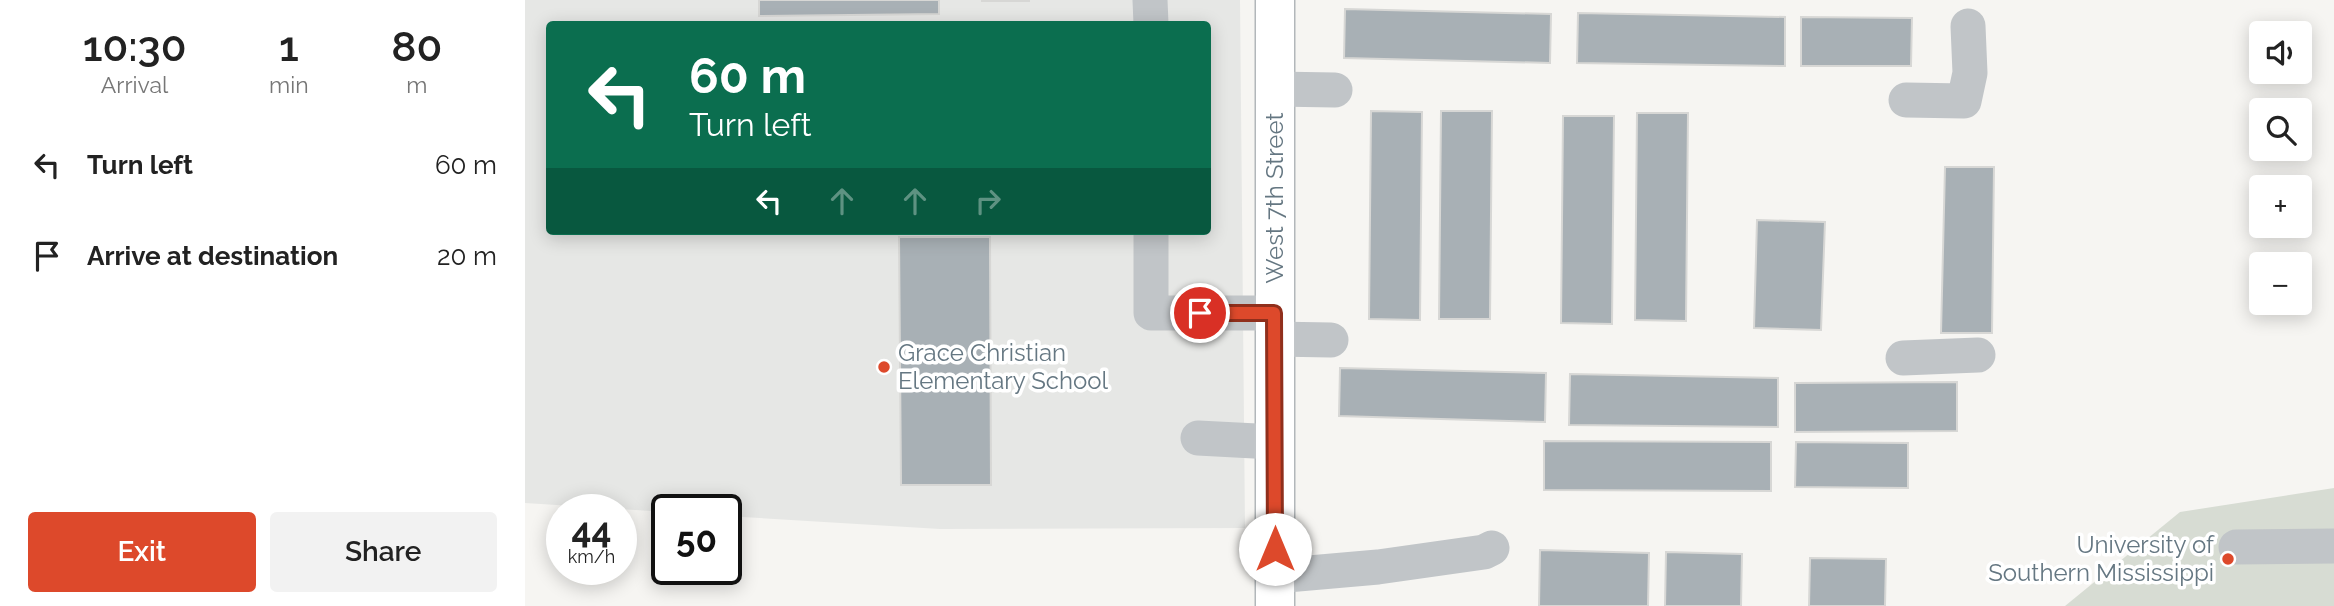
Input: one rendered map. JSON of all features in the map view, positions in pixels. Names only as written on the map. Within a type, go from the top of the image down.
[{"type":"main road","name":"West 7th Street","points":[[1275,0],[1275,591]]},
{"type":"lane","points":[[1150,0],[1150,21]]},
{"type":"lane","points":[[1906,100],[1964,101],[1970,73],[1969,26]]},
{"type":"lane","points":[[1275,89],[1335,90]]},
{"type":"lane","points":[[1151,235],[1151,313],[1274,326],[1331,341]]},
{"type":"lane","points":[[1903,358],[1978,355]]},
{"type":"lane","points":[[1198,438],[1274,442]]},
{"type":"lane","points":[[2236,547],[2334,546]]},
{"type":"lane","points":[[1275,591],[1378,567],[1484,552],[1492,548]]},
{"type":"shaded area","name":"Grace Christian Elementary School","points":[[525,0],[1240,0],[1245,528],[940,529],[742,517],[742,494],[651,494],[651,511],[637,510],[637,494],[546,494],[546,504],[525,503]]},
{"type":"shaded area","name":"University of Southern Mississippi","points":[[2334,488],[2334,606],[2065,606],[2180,512]]},
{"type":"building","points":[[759,0],[939,0],[939,14],[759,16]]},
{"type":"building","points":[[1029,0],[1029,1],[982,1]]},
{"type":"building","points":[[1345,9],[1551,14],[1550,63],[1344,58]]},
{"type":"building","points":[[1578,13],[1785,17],[1785,66],[1577,63]]},
{"type":"building","points":[[1801,17],[1912,18],[1911,66],[1801,66]]},
{"type":"building","points":[[1371,111],[1422,112],[1420,320],[1369,319]]},
{"type":"building","points":[[1441,111],[1492,111],[1490,319],[1439,319]]},
{"type":"building","points":[[1637,113],[1688,113],[1686,321],[1635,320]]},
{"type":"building","points":[[1563,116],[1614,116],[1612,324],[1561,323]]},
{"type":"building","points":[[1945,167],[1994,167],[1992,333],[1941,333]]},
{"type":"building","points":[[1757,220],[1825,222],[1821,330],[1754,328]]},
{"type":"building","points":[[899,237],[990,237],[991,485],[901,485]]},
{"type":"building","points":[[1340,368],[1546,373],[1545,422],[1339,416]]},
{"type":"building","points":[[1570,374],[1778,378],[1778,427],[1569,425]]},
{"type":"building","points":[[1957,382],[1957,431],[1795,432],[1795,383]]},
{"type":"building","points":[[1544,441],[1771,442],[1771,491],[1544,490]]},
{"type":"building","points":[[1796,442],[1908,443],[1908,488],[1795,487]]},
{"type":"building","points":[[1540,550],[1649,553],[1648,606],[1539,606]]},
{"type":"building","points":[[1666,552],[1742,554],[1741,606],[1665,606]]},
{"type":"building","points":[[1810,558],[1886,559],[1885,606],[1809,606]]},
{"type":"place","name":"Grace Christian Elementary School","points":[[884,367]]},
{"type":"place","name":"University of Southern Mississippi","points":[[2228,559]]},
{"type":"route","points":[[1200,313],[1274,313],[1275,549]]}]
